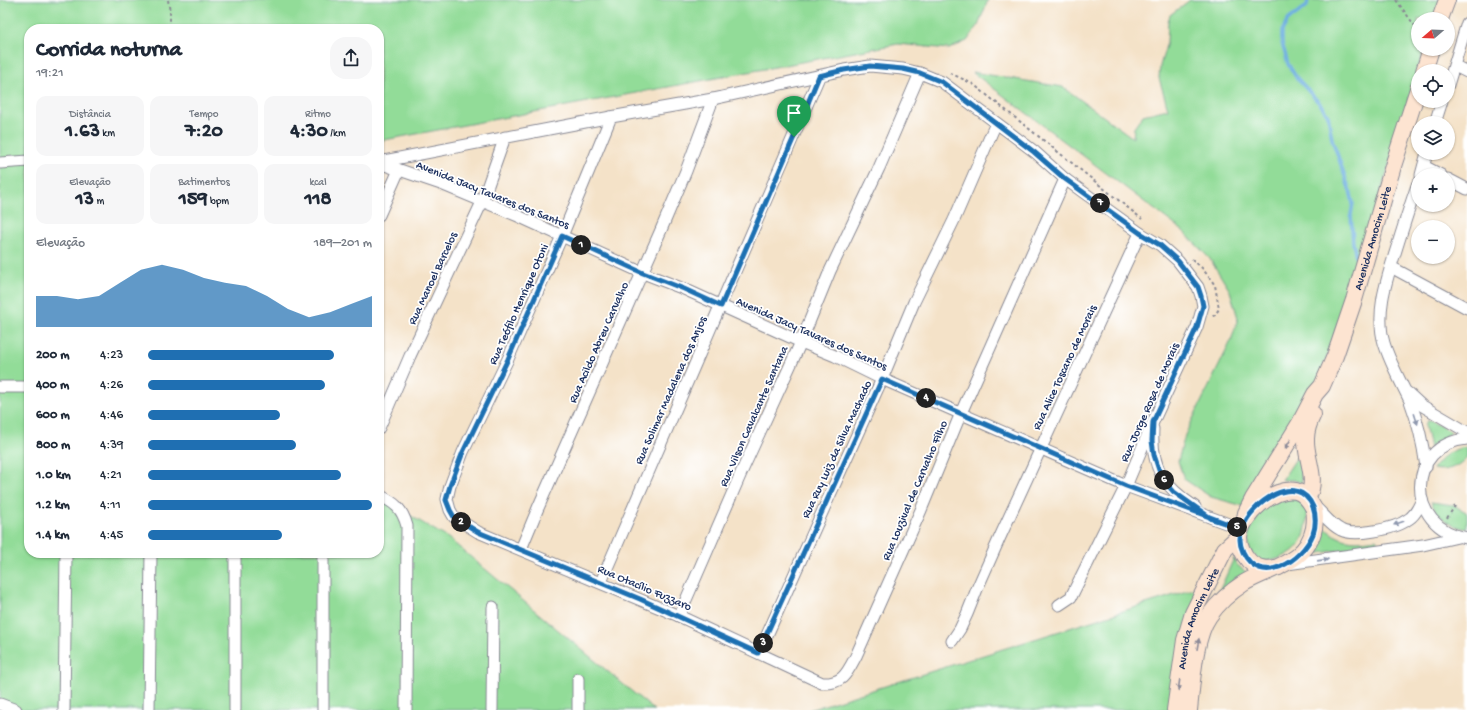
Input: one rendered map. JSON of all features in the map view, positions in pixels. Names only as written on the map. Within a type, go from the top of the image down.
[{"type":"street","points":[[1443,12],[1447,0]]},
{"type":"street","points":[[1467,23],[1455,66],[1467,72]]},
{"type":"street","points":[[384,162],[505,137],[713,99],[844,70],[870,66],[890,67],[920,73],[942,82],[1034,152],[1065,179],[1140,233]]},
{"type":"street","name":"Rua Vilson Cavalcante Santana","points":[[679,616],[742,471],[801,342],[830,271],[879,168],[920,73]]},
{"type":"street","name":"Rua Solimar Madalena dos Anjos","points":[[601,582],[819,76]]},
{"type":"street","name":"Rua Acildo Abreu Carvalho","points":[[521,549],[643,273],[686,171],[713,99]]},
{"type":"street","name":"Avenida Amocim Leite","points":[[1242,529],[1246,513],[1253,499],[1300,424],[1322,386],[1336,356],[1412,108]]},
{"type":"street","name":"Rua Teófilo Henrique Otoni","points":[[446,500],[463,452],[508,359],[562,236],[611,117]]},
{"type":"street","name":"Rua Ruy Luiz da Silva Machado","points":[[758,653],[882,379],[914,302],[954,220],[996,124]]},
{"type":"street","name":"Rua Manoel Barcelos","points":[[384,416],[410,356],[482,202],[505,137]]},
{"type":"street","points":[[0,163],[24,161]]},
{"type":"street","name":"Avenida Jacy Tavares dos Santos","points":[[384,165],[441,184],[518,216],[643,273],[684,289],[801,342],[836,356],[882,379],[1126,486],[1242,529]]},
{"type":"street","points":[[384,204],[399,170]]},
{"type":"street","name":"Rua Louzival de Carvalho Filho","points":[[843,678],[856,656],[901,554],[960,413],[1065,179]]},
{"type":"street","points":[[1455,182],[1467,189]]},
{"type":"street","points":[[1411,205],[1385,289],[1380,322],[1383,341],[1417,421],[1426,466]]},
{"type":"street","name":"Rua Jorge Rosa de Morais","points":[[1059,605],[1071,598],[1126,486],[1153,422],[1189,345],[1203,306],[1198,287],[1178,261],[1160,245],[1140,233]]},
{"type":"street","name":"Rua Alice Toscano de Morais","points":[[952,641],[967,614],[1040,449],[1140,233]]},
{"type":"street","points":[[1391,267],[1467,308]]},
{"type":"street","points":[[1400,383],[1421,405],[1447,422],[1467,432]]},
{"type":"street","name":"Avenida Amocim Leite","points":[[1309,500],[1312,477],[1306,433],[1322,395],[1322,386]]},
{"type":"street","points":[[0,387],[24,387]]},
{"type":"street","name":"Avenida Jacy Tavares dos Santos","points":[[1153,422],[1152,441],[1154,455],[1164,481],[1174,492],[1212,519]]},
{"type":"street","points":[[1462,538],[1449,534],[1435,524],[1425,509],[1420,487],[1423,473],[1430,459],[1442,448],[1457,440],[1467,439]]},
{"type":"street","name":"Avenida Amocim Leite","points":[[1176,710],[1185,640],[1193,613],[1225,549],[1262,502],[1273,495],[1291,491],[1297,492],[1309,500],[1315,512],[1313,534],[1297,556],[1282,566],[1245,583],[1234,590],[1208,617],[1202,628],[1199,640],[1189,710]]},
{"type":"street","points":[[384,498],[397,506],[404,515],[407,526],[406,710]]},
{"type":"street","name":"Rua Otacílio Fuzzaro","points":[[446,500],[454,517],[478,532],[601,582],[679,616],[822,683],[834,682],[843,678]]},
{"type":"street","points":[[1309,500],[1330,522],[1341,530],[1358,533],[1375,531],[1403,523],[1415,514],[1422,500]]},
{"type":"street","points":[[1242,529],[1240,547],[1245,557],[1253,565],[1262,569],[1462,538]]},
{"type":"street","points":[[64,710],[66,558]]},
{"type":"street","points":[[149,710],[151,558]]},
{"type":"street","points":[[235,558],[235,710]]},
{"type":"street","points":[[323,558],[323,710]]},
{"type":"street","points":[[492,710],[493,607]]},
{"type":"street","points":[[578,679],[578,710]]},
{"type":"street","points":[[0,704],[16,710]]},
{"type":"path","points":[[168,0],[170,24]]},
{"type":"path","points":[[1396,0],[1411,20]]},
{"type":"path","points":[[946,71],[973,84],[1147,223]]},
{"type":"path","points":[[1190,258],[1202,268],[1215,285],[1219,309],[1215,315],[1211,317],[1200,316]]},
{"type":"green space","points":[[0,0],[988,0],[978,26],[967,41],[949,49],[898,44],[384,140],[384,24],[24,24],[24,558],[384,558],[384,500],[448,538],[654,710],[0,710]]},
{"type":"green space","points":[[1190,0],[1441,0],[1437,12],[1411,12],[1411,56],[1422,56],[1419,64],[1411,64],[1411,92],[1351,291],[1309,406],[1247,507],[1211,497],[1184,479],[1178,461],[1185,435],[1231,341],[1238,318],[1230,291],[1210,259],[1183,231],[972,72],[1063,87],[1133,138],[1134,128],[1143,115],[1168,109],[1159,78],[1160,66],[1167,42],[1168,21],[1170,15]]},
{"type":"green space","points":[[1427,421],[1450,431],[1451,433],[1430,448],[1425,425]]},
{"type":"green space","points":[[1467,447],[1467,457],[1460,464],[1443,470],[1433,469],[1452,451]]},
{"type":"green space","points":[[1299,454],[1302,483],[1294,480],[1282,480]]},
{"type":"green space","points":[[1286,498],[1298,501],[1305,507],[1307,521],[1304,537],[1298,546],[1287,555],[1274,560],[1259,560],[1249,548],[1248,542],[1251,528],[1258,516],[1267,506]]},
{"type":"green space","points":[[1431,502],[1453,505],[1466,512],[1467,529],[1455,526],[1441,517]]},
{"type":"green space","points":[[1323,528],[1346,540],[1361,541],[1377,539],[1378,545],[1319,553],[1317,549],[1322,537]]},
{"type":"green space","points":[[1234,558],[1236,564],[1247,573],[1235,578],[1218,594]]},
{"type":"green space","points":[[1203,586],[1185,710],[809,710]]},
{"type":"waterway","points":[[1308,0],[1307,6],[1288,20],[1282,31],[1282,43],[1288,64],[1296,77],[1328,115],[1332,139],[1353,203],[1351,215],[1353,243],[1356,257],[1360,261]]},
{"type":"route","points":[[794,137],[721,306],[684,289],[643,273],[562,236],[508,359],[463,452],[446,500],[454,517],[478,532],[601,582],[758,653],[882,379],[1126,486],[1212,519],[1242,529],[1239,536],[1240,547],[1245,557],[1253,565],[1262,569],[1280,567],[1297,556],[1313,534],[1315,521],[1315,512],[1311,503],[1302,494],[1291,491],[1280,492],[1273,495],[1262,502],[1251,513],[1242,529],[1212,519],[1187,502],[1174,492],[1164,481],[1159,470],[1154,455],[1152,441],[1153,422],[1197,327],[1203,306],[1198,287],[1178,261],[1160,245],[1140,233],[1065,179],[1034,152],[942,82],[920,73],[890,67],[870,66],[819,76],[794,137]]}]
